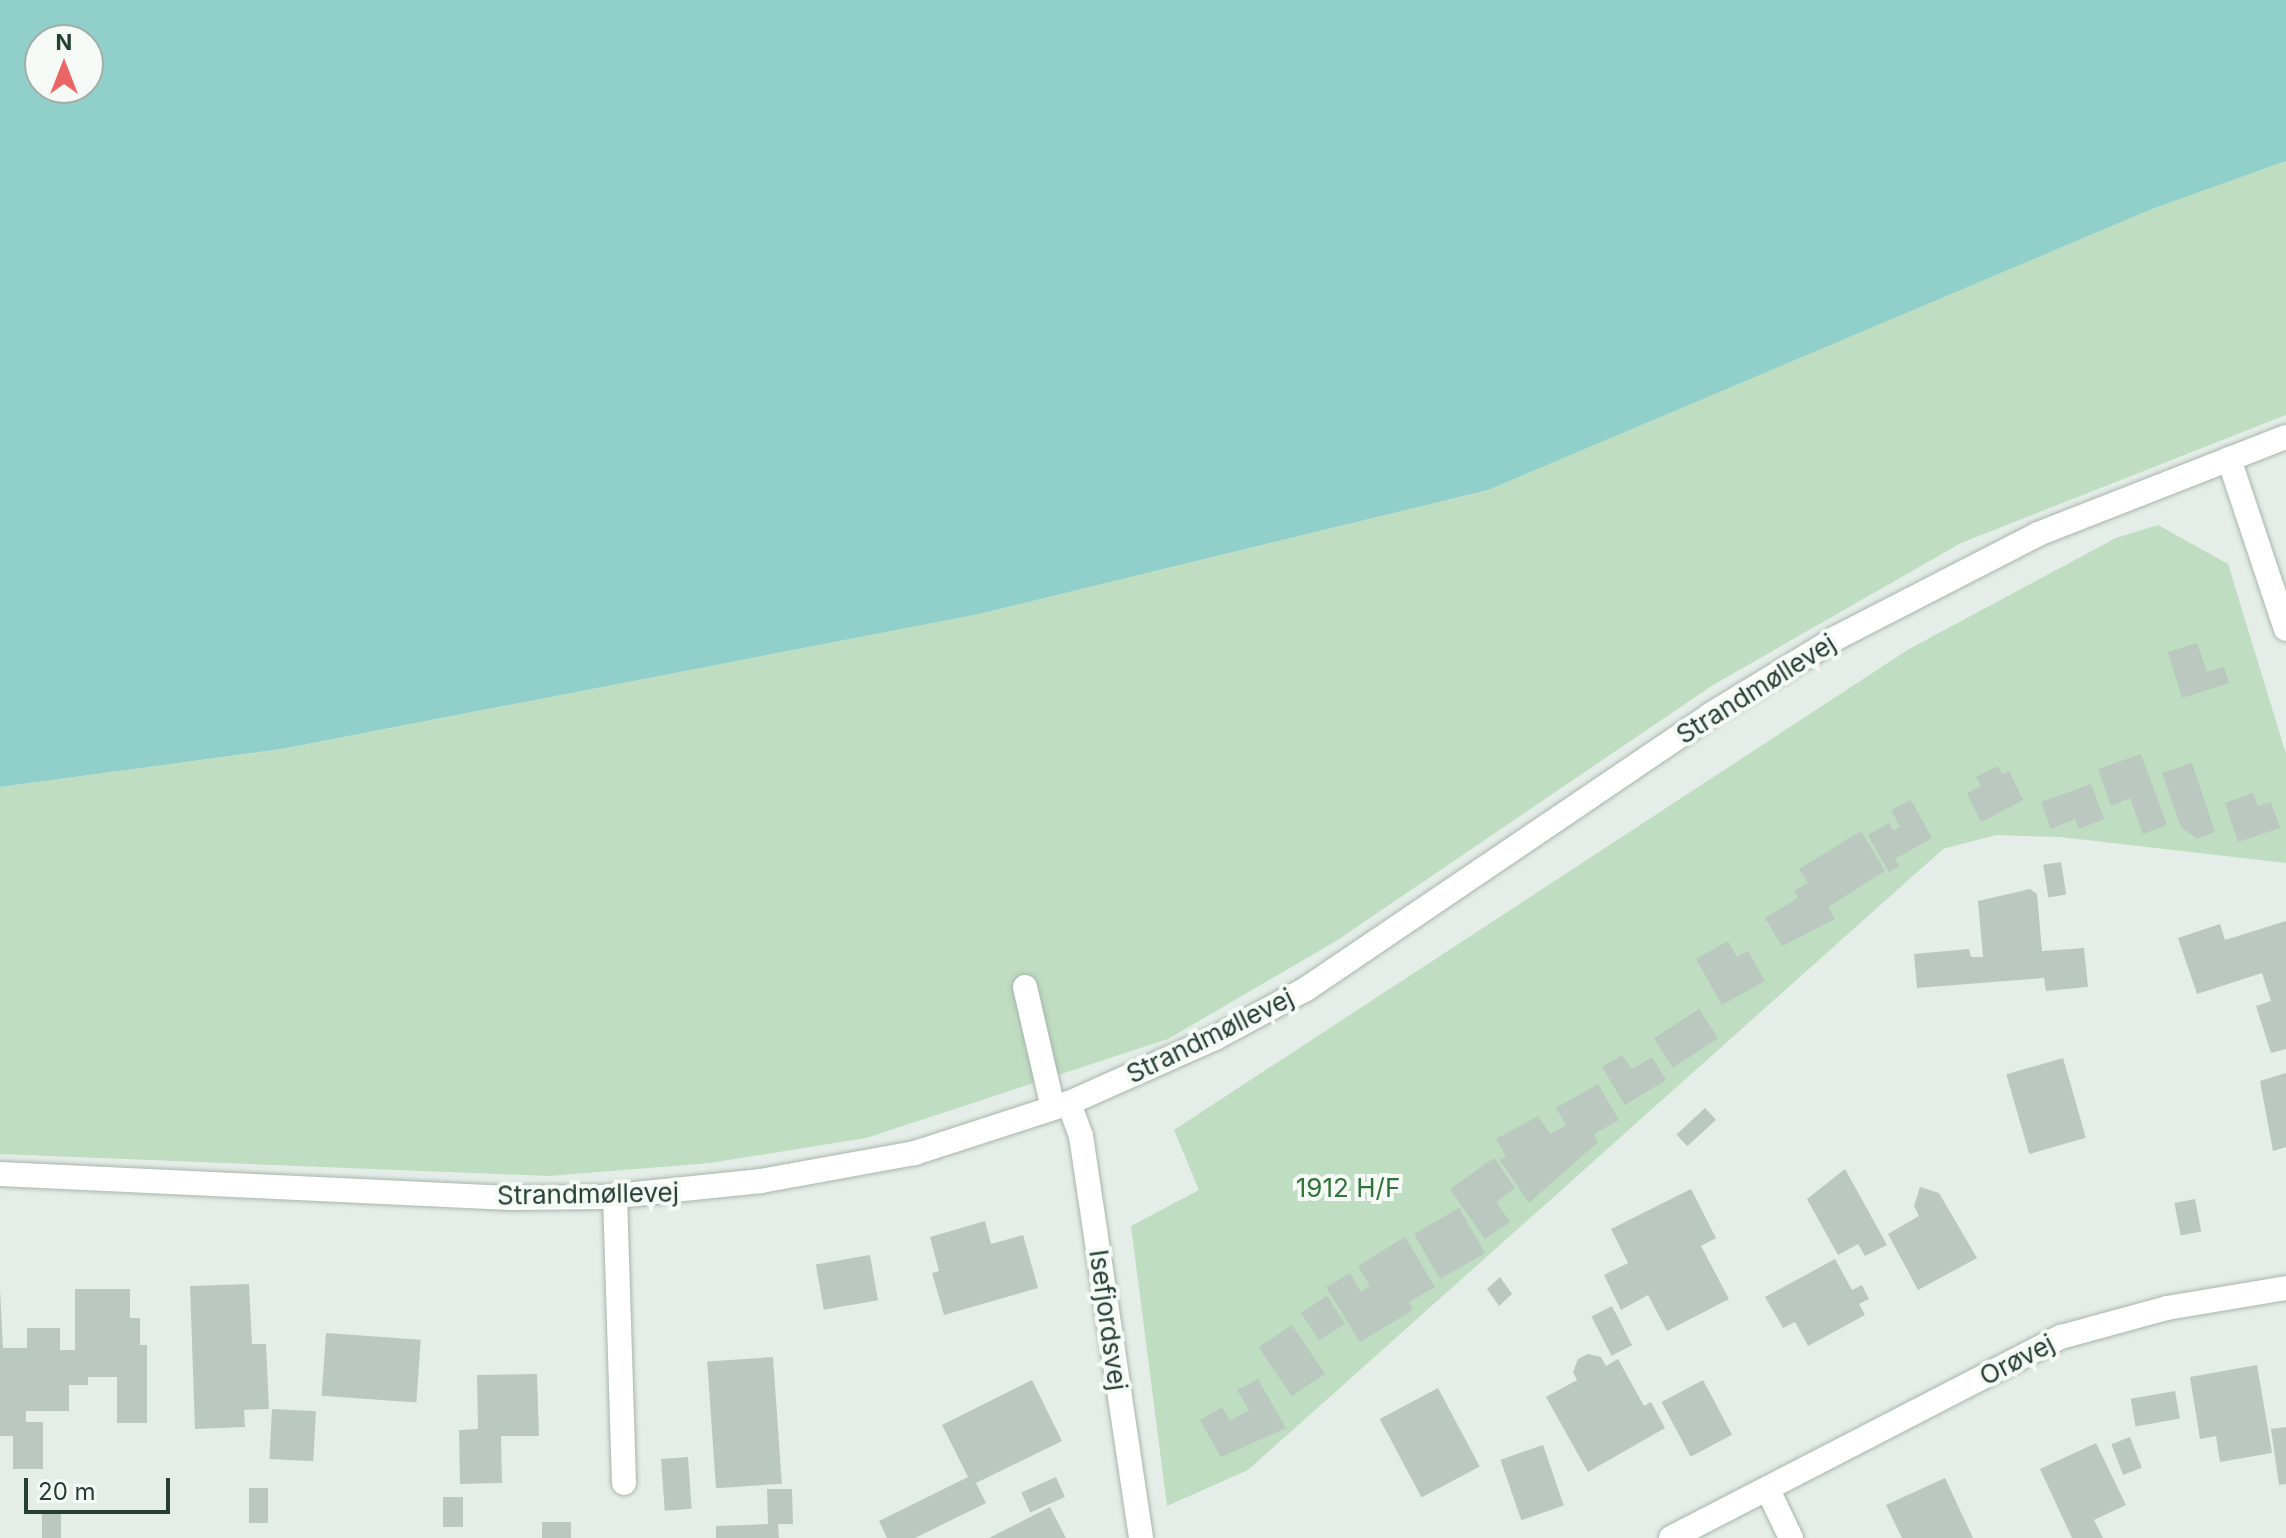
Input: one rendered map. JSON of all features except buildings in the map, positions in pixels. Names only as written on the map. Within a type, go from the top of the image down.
[{"type":"street","name":"Strandmøllevej","points":[[0,1174],[510,1198],[615,1196],[761,1181],[915,1153],[1061,1106],[1215,1038],[1306,989],[1710,715],[1836,638],[2038,534],[2286,437]]},
{"type":"street","points":[[2229,459],[2286,629]]},
{"type":"street","name":"Isefjordsvej","points":[[1025,987],[1061,1106],[1081,1136],[1141,1538]]},
{"type":"street","points":[[615,1196],[624,1483]]},
{"type":"street","name":"Orøvej","points":[[1671,1538],[2061,1337],[2167,1308],[2286,1288]]},
{"type":"street","points":[[1768,1490],[1791,1538]]},
{"type":"green space","points":[[2286,161],[2286,415],[1961,543],[1713,685],[1336,941],[1168,1039],[866,1138],[710,1163],[549,1176],[0,1154],[0,787],[283,749],[979,614],[1488,490],[2152,209]]},
{"type":"green space","name":"1912 H/F","points":[[2158,525],[2228,564],[2286,754],[2286,863],[2060,837],[1996,835],[1943,849],[1248,1470],[1167,1506],[1131,1226],[1199,1190],[1174,1130],[1909,649],[2116,538]]},
{"type":"water","points":[[0,0],[2286,0],[2286,161],[2152,209],[1488,490],[979,614],[282,749],[0,787]]}]
